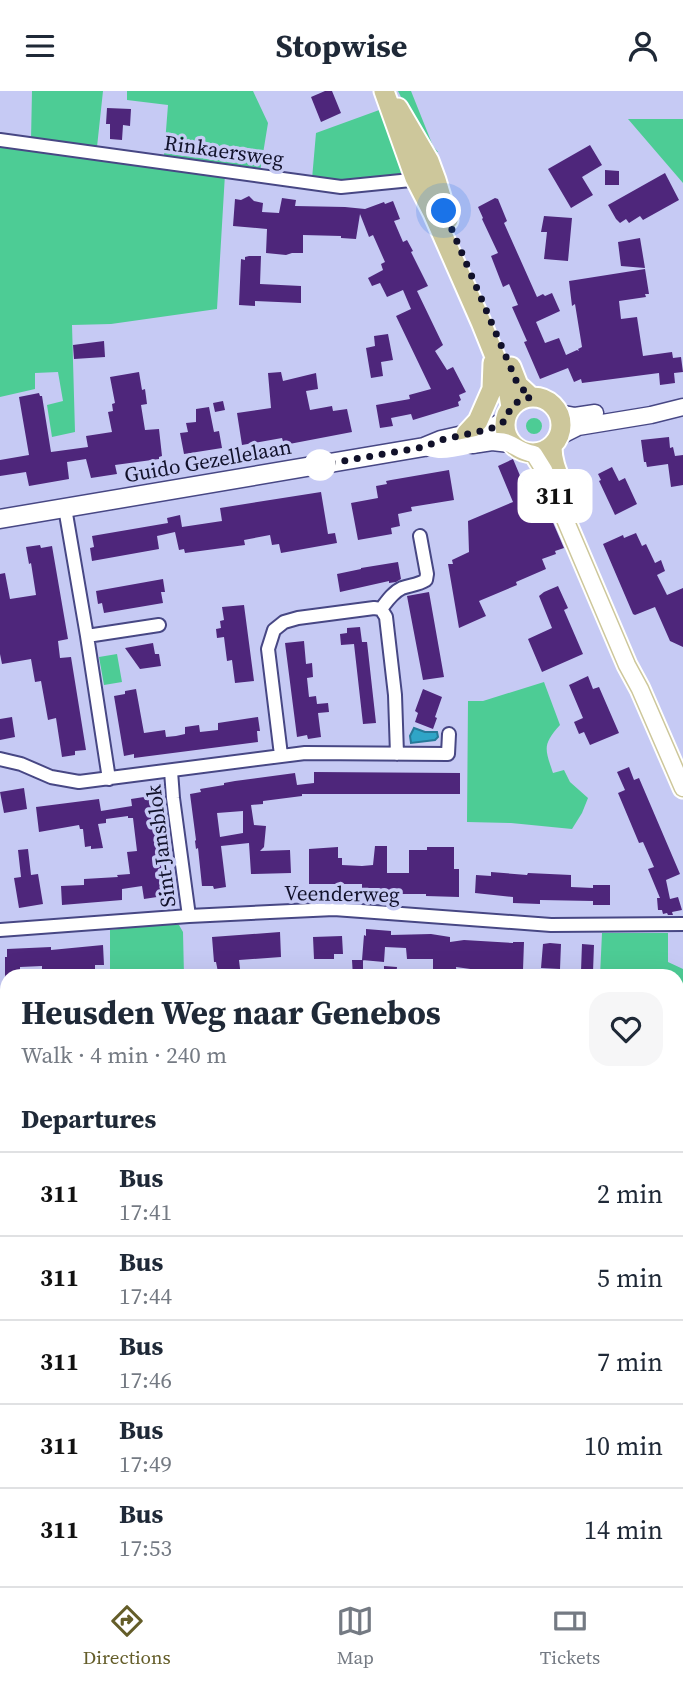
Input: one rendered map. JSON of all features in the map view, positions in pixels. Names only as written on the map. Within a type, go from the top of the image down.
[{"type":"main road","points":[[386,91],[431,160],[453,231],[518,385],[531,397]]},
{"type":"main road","points":[[386,91],[415,178],[433,213],[508,389],[505,433],[510,443],[525,453],[549,446],[562,424],[554,406],[540,398],[520,400],[508,414]]},
{"type":"main road","points":[[466,434],[478,421],[492,390],[493,355]]},
{"type":"main road","name":"Guido Gezellelaan","points":[[0,519],[424,447],[441,440],[490,429],[508,414]]},
{"type":"main road","name":"Guido Gezellelaan","points":[[424,447],[440,450],[492,441],[510,443]]},
{"type":"main road","points":[[549,446],[554,466],[634,663],[640,689],[683,788]]},
{"type":"street","name":"Rinkaersweg","points":[[0,139],[341,187],[415,178]]},
{"type":"street","points":[[415,178],[431,160]]},
{"type":"street","points":[[559,413],[575,416],[624,410],[679,408]]},
{"type":"street","points":[[549,446],[578,426],[679,408]]},
{"type":"street","points":[[65,508],[109,779]]},
{"type":"street","points":[[381,609],[395,592],[426,580],[420,536]]},
{"type":"street","points":[[281,755],[268,649],[274,630],[284,622],[320,614],[374,608],[381,609],[386,617],[394,682],[397,754]]},
{"type":"street","points":[[87,636],[159,625]]},
{"type":"street","name":"Sint-Jansblok","points":[[0,759],[21,764],[51,777],[79,782],[305,753],[448,754],[449,734]]},
{"type":"street","name":"Sint-Jansblok","points":[[171,771],[189,916]]},
{"type":"street","name":"Veenderweg","points":[[0,930],[189,916],[334,909],[551,925],[683,924]]},
{"type":"green space","points":[[32,91],[103,91],[97,147],[31,140]]},
{"type":"green space","points":[[127,91],[253,91],[268,123],[260,172],[164,156],[168,105],[127,100]]},
{"type":"green space","points":[[398,91],[411,91],[433,146],[438,152],[433,152]]},
{"type":"green space","points":[[382,109],[404,170],[403,175],[344,182],[312,179],[316,133]]},
{"type":"green space","points":[[628,119],[683,119],[683,183]]},
{"type":"green space","points":[[0,146],[225,174],[217,309],[111,324],[72,325],[75,432],[52,437],[47,405],[63,401],[58,372],[35,373],[35,389],[0,397]]},
{"type":"green space","points":[[534,418],[540,420],[540,432],[534,434],[528,432],[526,426],[528,420]]},
{"type":"green space","points":[[117,654],[122,682],[104,685],[99,657]]},
{"type":"green space","points":[[544,682],[560,725],[548,743],[548,758],[553,773],[564,770],[570,782],[588,798],[582,813],[572,829],[467,822],[468,701],[483,701]]},
{"type":"green space","points":[[171,923],[179,925],[183,932],[184,969],[110,969],[110,930]]},
{"type":"green space","points":[[602,933],[668,933],[668,962],[683,969],[600,969]]},
{"type":"water","points":[[414,728],[437,732],[438,737],[435,740],[411,743],[410,736]]},
{"type":"building","points":[[332,91],[341,113],[321,122],[311,97]]},
{"type":"building","points":[[107,108],[131,109],[130,126],[123,125],[122,140],[110,139],[110,124],[106,124]]},
{"type":"building","points":[[590,145],[602,165],[582,177],[593,195],[571,208],[548,169]]},
{"type":"building","points":[[605,170],[619,171],[619,185],[605,185]]},
{"type":"building","points":[[665,173],[679,200],[643,220],[640,216],[629,223],[626,219],[620,223],[608,205]]},
{"type":"building","points":[[249,196],[254,201],[263,203],[262,212],[279,213],[282,198],[296,200],[295,206],[365,209],[393,201],[400,219],[394,221],[403,242],[407,240],[413,251],[411,252],[428,286],[417,291],[443,345],[435,351],[447,370],[453,367],[466,392],[459,395],[459,406],[413,420],[411,414],[391,418],[393,426],[380,428],[376,405],[410,399],[409,395],[431,389],[396,316],[411,309],[403,290],[387,297],[380,283],[372,286],[368,278],[383,270],[381,264],[385,262],[373,235],[369,237],[360,214],[356,239],[303,235],[303,253],[266,253],[267,229],[233,226],[235,199],[241,200]]},
{"type":"building","points":[[498,199],[507,221],[504,223],[537,297],[552,293],[560,311],[536,322],[545,343],[559,338],[566,355],[579,351],[582,347],[569,281],[645,269],[649,294],[645,294],[646,297],[619,301],[621,319],[637,317],[643,356],[672,352],[673,358],[681,357],[683,372],[674,373],[675,383],[660,385],[659,373],[582,383],[581,379],[574,382],[568,368],[540,379],[512,307],[518,305],[509,284],[503,287],[491,256],[498,253],[478,207]]},
{"type":"building","points":[[544,216],[572,218],[568,261],[544,259],[547,232],[541,232]]},
{"type":"building","points":[[640,238],[645,268],[621,266],[618,242]]},
{"type":"building","points":[[261,256],[260,284],[301,286],[301,303],[255,301],[255,306],[239,305],[241,259],[245,260],[245,257]]},
{"type":"building","points":[[388,334],[393,360],[381,362],[383,376],[371,378],[366,348],[375,346],[374,336]]},
{"type":"building","points":[[104,341],[105,357],[74,359],[73,345]]},
{"type":"building","points":[[139,372],[147,404],[141,405],[145,430],[159,429],[162,456],[159,459],[115,465],[117,474],[91,478],[86,459],[67,462],[69,479],[29,486],[26,472],[0,476],[0,460],[29,455],[19,397],[39,393],[42,396],[51,452],[88,447],[86,436],[112,432],[108,412],[113,411],[112,404],[115,403],[110,377]]},
{"type":"building","points":[[281,372],[283,381],[316,373],[318,389],[306,391],[310,410],[332,406],[333,411],[347,409],[352,432],[284,445],[282,438],[242,445],[237,413],[271,408],[268,373]]},
{"type":"building","points":[[223,401],[225,410],[215,412],[213,403]]},
{"type":"building","points":[[209,407],[214,432],[219,431],[222,448],[184,454],[180,433],[188,432],[186,423],[196,422],[196,409]]},
{"type":"building","points":[[669,437],[670,448],[673,447],[675,456],[683,455],[683,485],[671,487],[668,464],[647,467],[641,440]]},
{"type":"building","points":[[513,459],[521,478],[527,475],[533,489],[526,491],[539,523],[551,518],[564,548],[542,559],[546,569],[479,601],[486,616],[459,628],[448,564],[453,564],[452,560],[469,552],[468,521],[513,502],[498,466]]},
{"type":"building","points":[[612,467],[619,481],[625,478],[637,504],[615,515],[598,474]]},
{"type":"building","points":[[449,470],[454,500],[411,507],[412,511],[398,514],[400,526],[391,528],[392,534],[358,540],[351,503],[378,498],[376,486],[387,484],[386,481]]},
{"type":"building","points":[[321,492],[328,534],[335,533],[337,543],[281,553],[279,544],[272,545],[270,535],[244,540],[245,545],[185,553],[184,549],[179,550],[175,532],[157,536],[159,549],[92,561],[92,536],[168,523],[167,518],[180,515],[182,527],[222,521],[220,508]]},
{"type":"building","points":[[636,533],[642,546],[646,544],[655,563],[661,560],[665,571],[657,575],[667,595],[683,588],[683,647],[670,641],[655,607],[633,614],[603,544],[623,535],[624,538]]},
{"type":"building","points":[[40,545],[41,548],[52,546],[68,639],[58,641],[60,658],[71,657],[86,750],[75,751],[75,755],[62,757],[56,718],[48,720],[41,681],[35,682],[31,659],[2,664],[0,654],[0,574],[5,573],[10,599],[36,595],[26,547]]},
{"type":"building","points":[[398,562],[401,579],[396,582],[389,581],[340,592],[337,574]]},
{"type":"building","points":[[163,579],[163,603],[104,613],[102,603],[98,604],[96,591]]},
{"type":"building","points":[[558,586],[568,608],[564,610],[583,654],[542,672],[528,639],[552,628],[539,596]]},
{"type":"building","points":[[429,592],[444,677],[423,680],[407,596]]},
{"type":"building","points":[[244,605],[254,681],[235,683],[232,660],[227,661],[224,637],[217,638],[216,629],[221,628],[220,621],[224,620],[222,607]]},
{"type":"building","points":[[360,627],[362,642],[367,642],[376,723],[363,724],[354,644],[341,645],[340,634],[347,633],[347,628]]},
{"type":"building","points":[[304,641],[306,664],[312,663],[313,677],[307,678],[309,697],[316,696],[317,704],[328,703],[329,712],[318,713],[321,737],[308,739],[307,735],[297,737],[285,643]]},
{"type":"building","points":[[153,643],[161,666],[140,669],[125,648]]},
{"type":"building","points":[[588,676],[593,689],[599,687],[619,733],[590,745],[584,732],[579,734],[574,722],[583,718],[569,685]]},
{"type":"building","points":[[136,689],[144,733],[165,730],[166,737],[176,736],[185,734],[185,727],[199,725],[200,732],[218,730],[218,723],[258,717],[258,742],[134,758],[134,754],[124,756],[114,696]]},
{"type":"building","points":[[423,689],[442,697],[433,729],[415,722],[418,713],[415,711]]},
{"type":"building","points":[[12,717],[15,737],[0,740],[0,719]]},
{"type":"building","points":[[629,767],[634,780],[639,778],[680,874],[666,880],[670,899],[678,897],[682,910],[672,912],[673,915],[663,914],[662,910],[658,910],[657,898],[660,898],[648,869],[654,867],[643,842],[639,843],[618,793],[625,790],[617,772]]},
{"type":"building","points":[[314,772],[460,773],[460,794],[302,794],[251,805],[254,825],[266,826],[264,847],[260,851],[290,850],[291,873],[251,874],[249,843],[221,846],[226,887],[214,889],[213,886],[202,886],[190,794],[224,783],[295,773],[297,785],[314,783]],"holes":[[[243,811],[243,833],[220,837],[217,813]]]},
{"type":"building","points":[[24,788],[27,809],[4,813],[0,792]]},
{"type":"building","points":[[144,797],[145,800],[155,799],[167,892],[144,899],[142,886],[122,889],[122,900],[62,905],[61,886],[84,885],[84,879],[130,874],[127,852],[137,851],[133,818],[128,816],[106,819],[106,823],[98,824],[103,848],[91,849],[91,846],[85,847],[83,829],[80,829],[79,825],[39,832],[36,807],[99,799],[101,811],[132,806],[131,799]]},
{"type":"building","points":[[375,846],[387,846],[387,873],[409,873],[409,850],[454,847],[454,869],[459,869],[459,897],[402,894],[397,891],[362,891],[362,884],[309,884],[309,849],[338,847],[338,858],[342,858],[342,865],[362,866],[373,865]]},
{"type":"building","points":[[28,849],[31,875],[38,874],[43,904],[19,908],[14,878],[21,877],[18,850]]},
{"type":"building","points":[[491,872],[571,875],[571,887],[593,888],[593,885],[610,885],[610,905],[593,905],[593,901],[540,900],[540,904],[513,903],[513,897],[475,893],[476,875],[491,876]]},
{"type":"building","points":[[366,929],[391,931],[391,935],[431,934],[450,937],[450,942],[524,942],[523,969],[433,969],[433,959],[407,959],[406,948],[385,947],[384,962],[362,960],[364,935],[366,936]]},
{"type":"building","points":[[280,932],[281,957],[239,960],[240,969],[217,969],[214,962],[212,937]]},
{"type":"building","points":[[342,936],[343,954],[334,954],[334,959],[314,959],[313,937]]},
{"type":"building","points":[[543,944],[561,944],[560,969],[541,968]]},
{"type":"building","points":[[582,944],[594,945],[593,969],[581,969]]},
{"type":"building","points":[[103,945],[104,965],[95,965],[95,969],[42,969],[42,966],[5,969],[7,949],[51,947],[51,950]]},
{"type":"building","points":[[352,960],[363,960],[363,969],[353,969]]},
{"type":"building","points":[[384,966],[397,967],[397,969],[384,969]]},
{"type":"bus line","name":"311","points":[[0,519],[424,447],[440,450],[492,441],[510,443],[525,453],[534,454],[544,470],[683,788]]},
{"type":"route","points":[[320,465],[424,447],[441,440],[490,429],[505,421],[511,407],[520,400],[531,397],[518,385],[444,211]]}]
